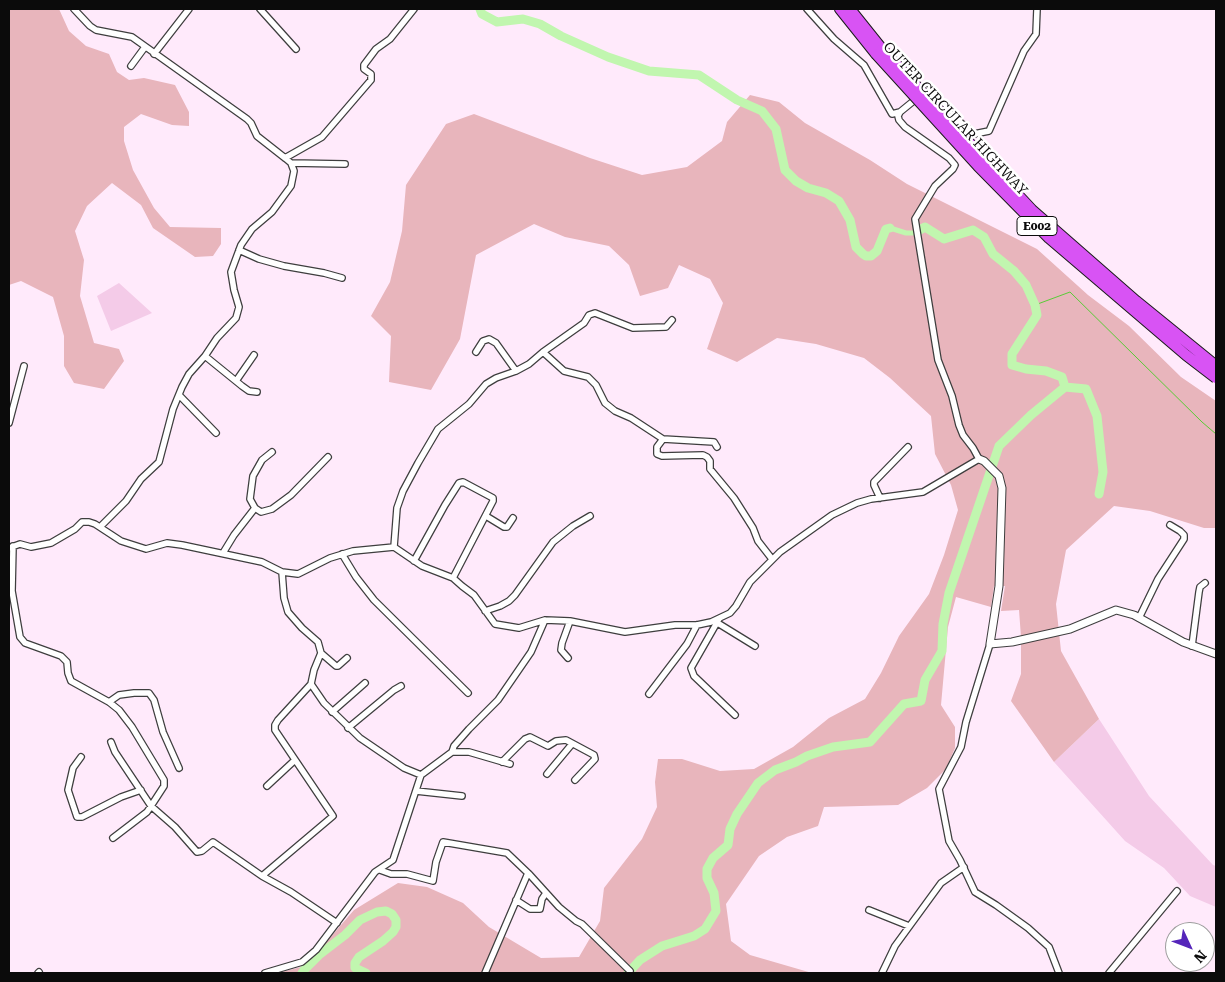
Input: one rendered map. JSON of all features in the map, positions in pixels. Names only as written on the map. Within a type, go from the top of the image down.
[{"type":"highway","name":"OUTER CIRCULAR HIGHWAY","points":[[840,9],[879,52],[1032,210],[1136,301],[1216,366]]},
{"type":"highway","name":"OUTER CIRCULAR HIGHWAY","points":[[850,9],[879,52],[933,118],[1026,216],[1126,304],[1216,378]]},
{"type":"street","points":[[74,9],[96,30],[128,35],[247,119],[257,136],[285,158],[294,171],[291,186],[272,212],[252,229],[239,250],[231,272],[239,307],[236,318],[217,338],[205,356],[189,374],[173,409],[159,462],[141,479],[126,501],[100,527]]},
{"type":"street","points":[[154,54],[189,9]]},
{"type":"street","points":[[260,9],[296,50]]},
{"type":"street","points":[[285,158],[322,137],[349,106],[371,80],[371,74],[364,69],[364,65],[376,49],[390,39],[414,9]]},
{"type":"street","points":[[807,9],[834,39],[864,64],[892,114],[900,112],[927,90],[934,94],[946,110],[974,134],[989,131],[1024,51],[1036,34],[1037,9]]},
{"type":"street","points":[[131,66],[145,47]]},
{"type":"street","points":[[900,112],[899,120],[905,127],[949,158],[955,165],[935,186],[916,219],[938,360],[952,396],[959,426],[981,460],[999,476],[1002,488],[998,586],[990,644],[966,722],[961,746],[939,789],[949,841],[964,867],[975,892],[1028,928],[1049,947],[1060,973]]},
{"type":"street","points":[[290,163],[345,164]]},
{"type":"street","points":[[239,250],[258,259],[342,278]]},
{"type":"street","points":[[394,547],[397,508],[403,491],[438,429],[469,404],[486,384],[529,364],[584,323],[590,314],[595,313],[632,328],[666,326],[672,320]]},
{"type":"street","points":[[476,352],[483,341],[489,340],[496,343],[516,371]]},
{"type":"street","points":[[543,352],[564,371],[588,377],[596,385],[605,403],[615,411],[631,418],[663,439],[714,442],[717,447]]},
{"type":"street","points":[[236,381],[254,355]]},
{"type":"street","points":[[205,356],[248,391],[257,392]]},
{"type":"street","points":[[9,423],[24,366]]},
{"type":"street","points":[[179,395],[216,433]]},
{"type":"street","points":[[663,439],[657,447],[656,454],[662,456],[707,457],[710,461],[710,469],[734,498],[753,528],[758,541],[772,559]]},
{"type":"street","points":[[880,498],[874,482],[908,447]]},
{"type":"street","points":[[272,452],[262,460],[253,476],[250,499],[255,508],[261,512],[272,508],[291,495],[328,457]]},
{"type":"street","points":[[113,838],[147,812],[164,786],[164,780],[132,727],[119,710],[109,702],[71,681],[67,662],[61,656],[25,643],[20,637],[12,591],[11,547],[20,544],[31,547],[51,542],[75,529],[82,522],[89,522],[121,541],[146,549],[167,543],[182,544],[262,562],[282,572],[298,574],[342,554],[353,551],[394,547],[422,566],[453,578],[474,595],[495,624],[519,628],[545,620],[570,622],[625,632],[675,625],[697,625],[718,621],[730,613],[750,582],[772,559],[832,515],[857,502],[923,492],[981,460]]},
{"type":"street","points":[[414,561],[458,483],[462,482],[493,498],[486,516],[453,578]]},
{"type":"street","points":[[223,553],[255,508]]},
{"type":"street","points":[[486,516],[504,527],[507,527],[513,518]]},
{"type":"street","points":[[485,612],[509,601],[553,542],[590,516]]},
{"type":"street","points":[[1139,618],[1158,579],[1184,539],[1184,535],[1180,531],[1170,526]]},
{"type":"street","points":[[342,554],[356,577],[374,600],[468,693]]},
{"type":"street","points":[[282,572],[284,598],[288,612],[318,642],[321,653],[336,666],[347,658]]},
{"type":"street","points":[[1192,646],[1200,587],[1205,583]]},
{"type":"street","points":[[990,644],[1012,642],[1070,629],[1116,610],[1139,618],[1192,646],[1216,654]]},
{"type":"street","points":[[265,973],[302,962],[316,950],[375,872],[393,860],[421,775],[452,752],[454,746],[469,729],[498,700],[531,652],[545,620]]},
{"type":"street","points":[[718,621],[755,646]]},
{"type":"street","points":[[718,621],[692,668],[694,676],[735,715]]},
{"type":"street","points":[[568,658],[561,650],[570,622]]},
{"type":"street","points":[[649,694],[687,644],[697,625]]},
{"type":"street","points":[[262,876],[334,816],[275,730],[278,720],[311,684],[321,653]]},
{"type":"street","points":[[332,712],[366,683]]},
{"type":"street","points":[[311,684],[332,712],[360,738],[399,764],[421,775]]},
{"type":"street","points":[[348,728],[401,686]]},
{"type":"street","points":[[109,702],[118,695],[149,693],[154,700],[163,732],[179,768]]},
{"type":"street","points":[[502,762],[525,739],[530,737],[548,746],[556,741],[566,740],[594,755],[595,759],[575,780]]},
{"type":"street","points":[[111,742],[115,752],[151,806],[175,827],[197,852],[202,851],[213,842],[262,876],[337,923]]},
{"type":"street","points":[[547,774],[572,744]]},
{"type":"street","points":[[452,752],[469,752],[510,764]]},
{"type":"street","points":[[81,757],[73,768],[68,790],[77,817],[82,817],[121,797],[141,790]]},
{"type":"street","points":[[267,786],[296,760]]},
{"type":"street","points":[[416,790],[462,796]]},
{"type":"street","points":[[380,870],[391,874],[407,874],[433,880],[436,862],[443,842],[507,853],[569,916],[582,924],[630,971]]},
{"type":"street","points":[[882,973],[895,946],[940,882],[964,867]]},
{"type":"street","points":[[485,973],[528,873]]},
{"type":"street","points":[[1108,973],[1177,891]]},
{"type":"street","points":[[516,900],[530,909],[540,909],[543,896],[546,893]]},
{"type":"street","points":[[869,910],[909,926]]},
{"type":"shaded area","points":[[9,9],[59,9],[69,31],[86,46],[109,54],[117,72],[129,80],[144,78],[175,85],[189,112],[189,126],[172,125],[141,114],[124,127],[124,141],[133,170],[154,208],[170,227],[221,228],[221,244],[213,256],[195,257],[153,228],[141,205],[112,183],[87,206],[75,231],[84,260],[80,296],[94,343],[119,349],[124,361],[104,389],[74,383],[64,366],[64,336],[53,297],[21,281],[9,285]]},
{"type":"shaded area","points":[[750,95],[779,102],[805,123],[870,160],[907,184],[1037,249],[1088,295],[1129,326],[1181,377],[1216,401],[1216,528],[1204,528],[1150,511],[1114,506],[1066,550],[1056,604],[1061,651],[1099,719],[1054,762],[1011,701],[1021,674],[1021,637],[1019,610],[1001,611],[1005,586],[994,586],[991,607],[956,597],[948,627],[941,705],[955,727],[955,748],[946,769],[927,788],[898,805],[824,807],[818,826],[787,837],[759,856],[726,904],[731,941],[750,955],[812,973],[278,973],[301,967],[322,947],[354,910],[398,883],[427,887],[463,903],[489,927],[541,958],[579,957],[600,921],[604,888],[642,839],[657,807],[655,782],[658,759],[682,759],[720,771],[754,769],[793,747],[829,718],[865,699],[881,673],[899,636],[929,594],[958,510],[951,485],[935,454],[931,416],[890,378],[864,358],[816,344],[777,338],[737,362],[707,349],[723,303],[710,279],[679,265],[668,288],[640,296],[629,265],[609,246],[565,237],[534,224],[476,255],[460,339],[431,390],[389,382],[391,336],[371,316],[390,282],[402,231],[406,185],[446,124],[474,114],[590,158],[642,175],[687,167],[722,141],[727,122]]},
{"type":"shaded area","points":[[119,283],[152,313],[111,331],[97,296]]},
{"type":"shaded area","points":[[1099,719],[1149,796],[1216,866],[1216,907],[1190,896],[1164,868],[1125,841],[1054,762]]},
{"type":"waterway","points":[[480,9],[482,14],[497,22],[523,19],[540,24],[561,36],[608,57],[649,71],[699,75],[737,100],[762,111],[776,129],[785,170],[796,181],[808,188],[826,193],[839,201],[850,220],[856,247],[863,254],[871,256],[877,251],[886,229],[890,228]]},
{"type":"waterway","points":[[628,973],[640,960],[662,946],[694,936],[705,929],[716,911],[714,893],[707,878],[707,869],[713,858],[728,845],[730,829],[737,814],[758,783],[775,770],[807,756],[833,747],[870,742],[904,704],[921,701],[925,680],[942,651],[943,624],[949,593],[999,446],[1031,415],[1065,387],[1062,377],[1046,371],[1026,369],[1012,365],[1012,354],[1037,315],[1035,305],[1026,285],[1014,271],[993,254],[984,237],[973,230],[944,239],[925,227],[918,231]]},
{"type":"waterway","points":[[890,228],[913,233]]},
{"type":"waterway","points":[[1035,305],[1070,292],[1216,434]]},
{"type":"waterway","points":[[1065,387],[1086,389],[1097,416],[1103,472],[1099,494]]},
{"type":"waterway","points":[[302,973],[319,955],[345,935],[360,920],[377,912],[386,911],[392,914],[396,920],[396,927],[383,941],[359,957],[355,963],[355,968],[366,973]]}]
